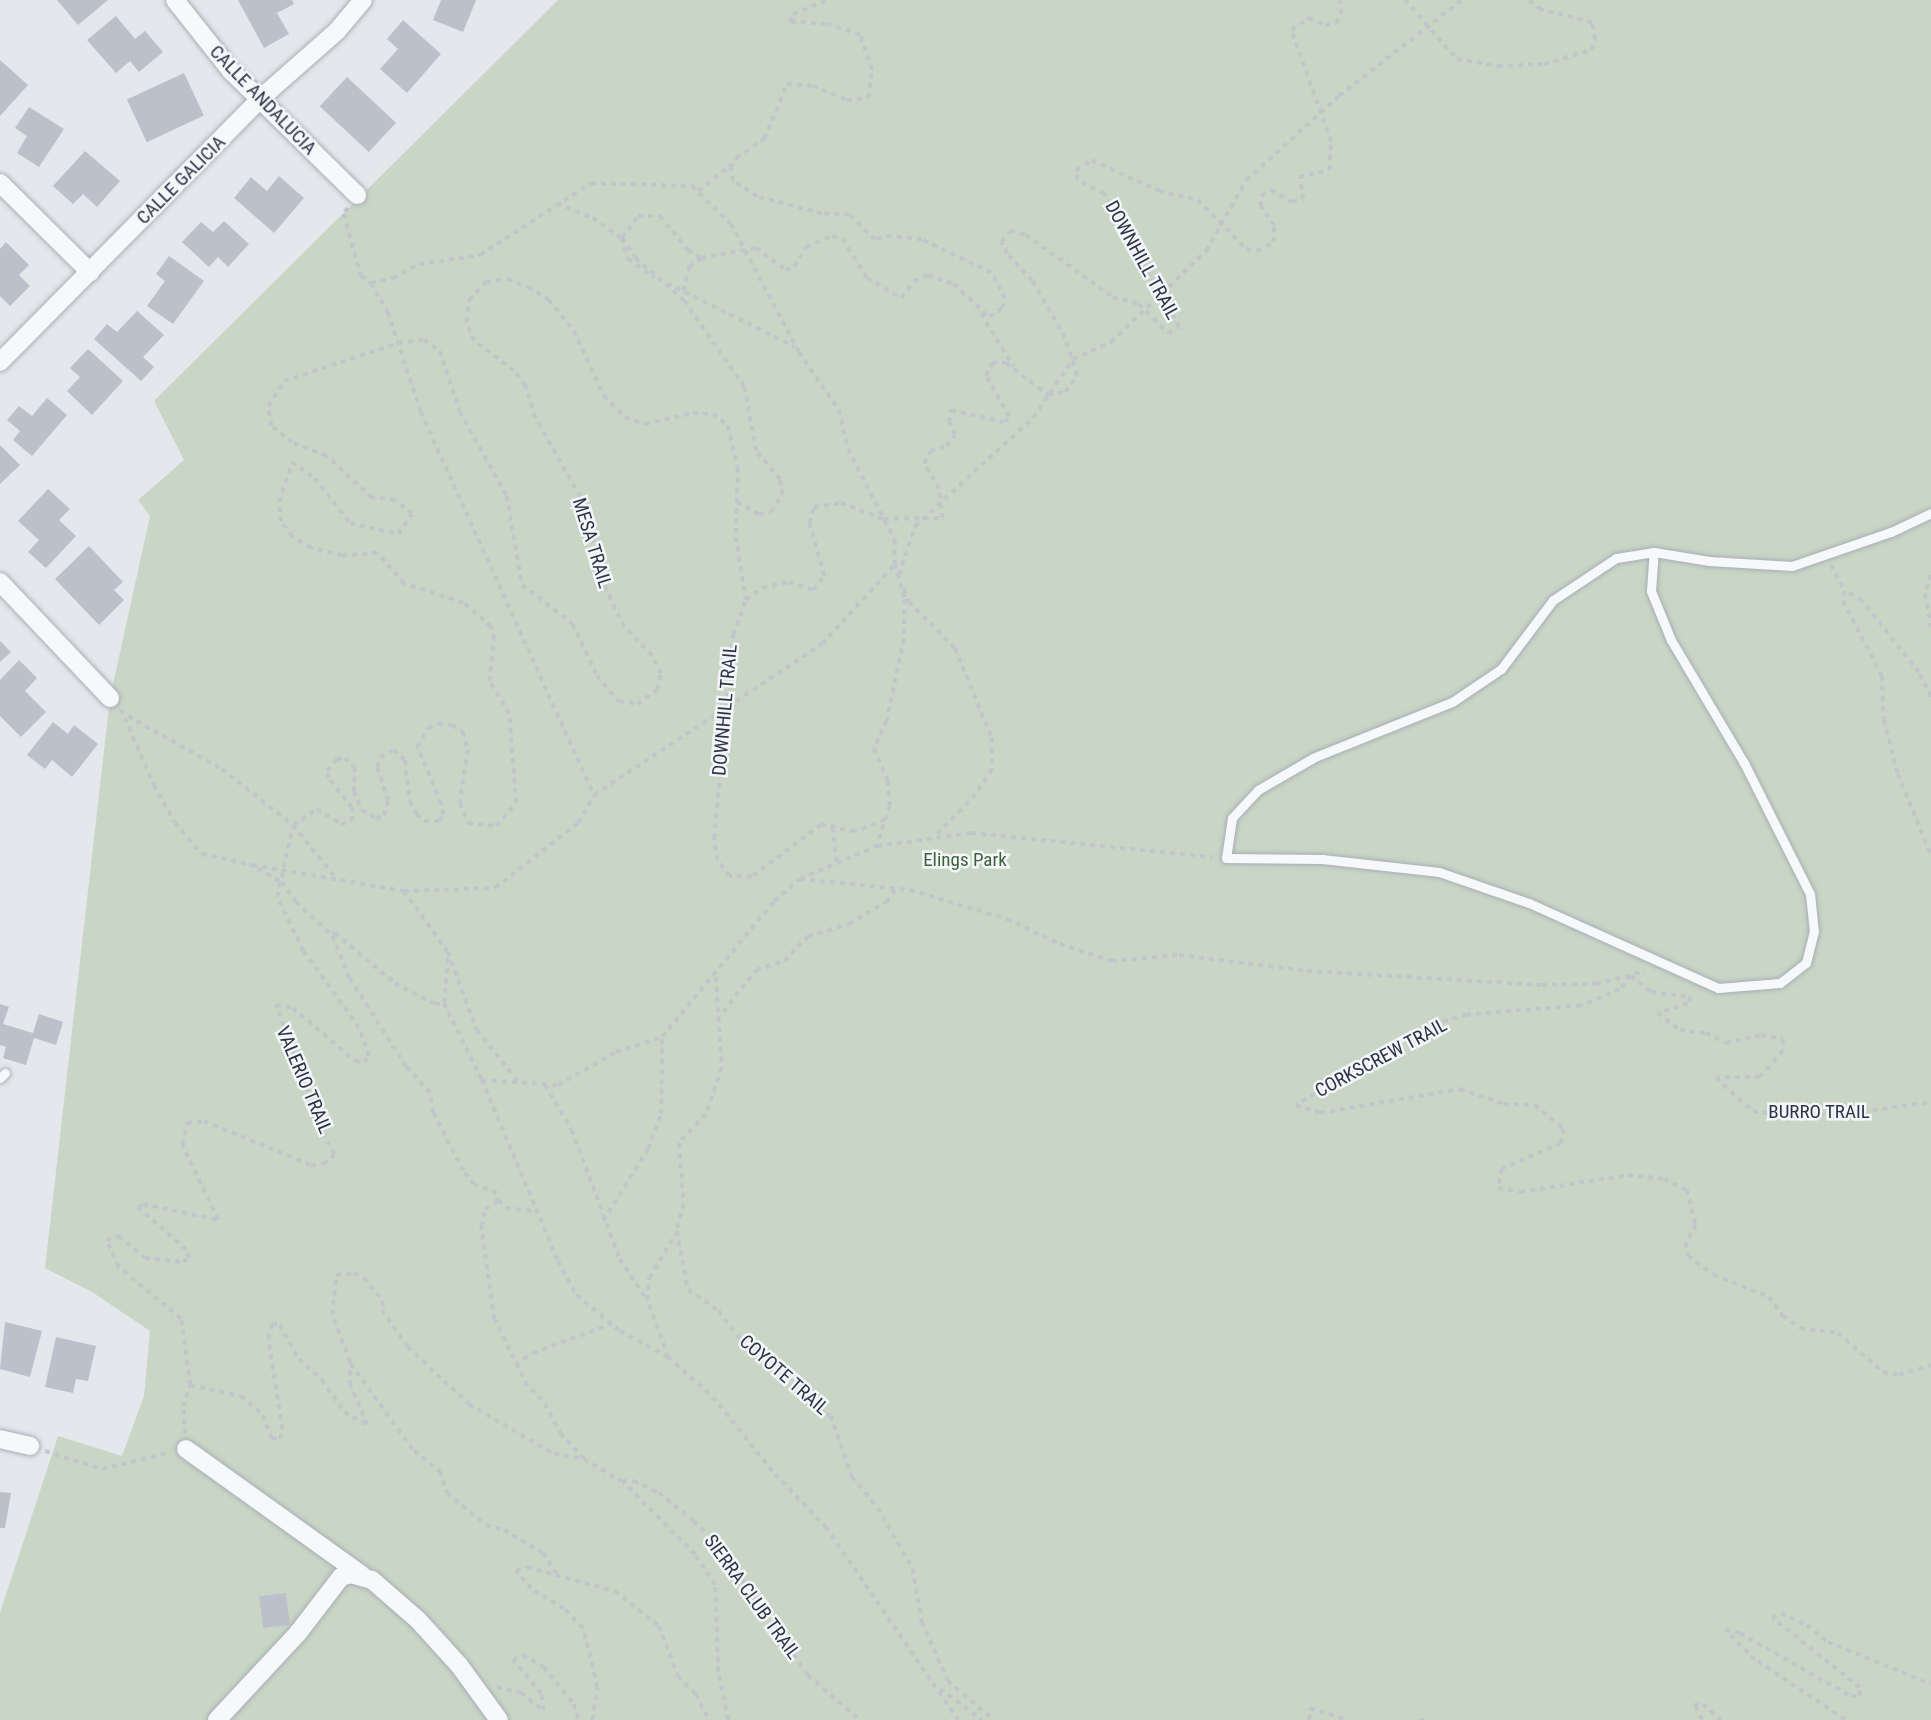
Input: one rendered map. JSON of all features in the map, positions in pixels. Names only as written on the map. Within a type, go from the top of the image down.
[{"type":"street","name":"CALLE ANDALUCIA","points":[[175,0],[231,71],[357,195]]},
{"type":"street","name":"CALLE GALICIA","points":[[0,362],[261,98],[337,32],[363,0]]},
{"type":"street","points":[[0,183],[90,272]]},
{"type":"street","points":[[0,582],[110,698]]},
{"type":"street","points":[[0,1439],[30,1446]]},
{"type":"street","points":[[186,1449],[362,1575],[418,1620],[471,1681],[499,1720]]},
{"type":"street","points":[[217,1720],[298,1633],[341,1577],[362,1575]]},
{"type":"lane","points":[[1654,552],[1651,591],[1671,640],[1744,763],[1810,894],[1814,932],[1806,963],[1780,983],[1718,988],[1529,903],[1439,872],[1322,859],[1226,858],[1232,818],[1258,790],[1313,758],[1452,702],[1502,668],[1553,600],[1616,558],[1654,552],[1709,561],[1792,565],[1826,555],[1931,513]]},
{"type":"path","points":[[698,191],[764,139],[788,84],[813,86],[847,100],[868,98],[873,83],[871,61],[860,35],[825,24],[789,22],[793,14],[827,0]]},
{"type":"path","name":"DOWNHILL TRAIL","points":[[1073,359],[1032,281],[1007,254],[1001,242],[1010,231],[1026,235],[1102,290],[1139,304],[1168,333],[1175,332],[1179,327],[1162,293],[1104,194],[1077,180],[1076,170],[1092,160],[1159,191],[1198,200],[1246,249],[1256,251],[1273,242],[1274,226],[1260,206],[1261,196],[1271,190],[1292,202],[1303,199],[1299,177],[1329,170],[1331,142],[1291,30],[1308,18],[1325,25],[1336,23],[1341,15],[1339,0]]},
{"type":"path","points":[[1405,0],[1457,59],[1498,66],[1544,64],[1591,50],[1595,39],[1592,23],[1541,10],[1527,0]]},
{"type":"path","points":[[899,575],[905,545],[922,519],[1033,418],[1073,359],[1111,342],[1147,312],[1162,293],[1206,251],[1246,180],[1321,111],[1462,0]]},
{"type":"path","points":[[733,163],[733,181],[743,192],[807,211],[849,215],[874,240],[891,236],[922,240],[991,273],[1005,299],[1002,308],[989,317],[981,313]]},
{"type":"path","points":[[371,283],[393,278],[419,264],[480,255],[591,183],[692,186],[731,224],[796,347],[839,410],[848,449],[895,540],[895,564],[905,599],[904,639],[887,721],[874,749],[888,781],[890,806],[877,846]]},
{"type":"path","points":[[357,195],[344,214],[361,276],[371,283],[398,343],[421,412],[594,795]]},
{"type":"path","points":[[557,203],[593,218],[621,238],[659,279],[681,298],[744,387],[756,451],[780,480],[782,495],[771,512],[759,514],[737,502],[736,537],[746,600],[762,588],[789,582],[813,590],[824,576],[809,523],[814,507],[841,503],[884,519],[942,519],[942,498],[924,464],[930,451],[946,446],[955,435],[949,422],[951,410],[1004,422],[1009,417],[1007,410],[986,376],[992,363],[1006,363],[1048,395],[1065,392],[1077,376],[1073,359]]},
{"type":"path","points":[[621,238],[638,216],[649,214],[670,223],[688,250],[701,258]]},
{"type":"path","points":[[681,298],[689,267],[701,258],[756,248],[786,270],[794,267],[807,247],[832,236],[843,239],[867,278],[901,298],[914,281],[939,275],[954,284],[981,313],[1017,372]]},
{"type":"path","name":"MESA TRAIL","points":[[293,825],[317,809],[341,824],[352,821],[352,808],[328,778],[327,771],[337,759],[345,758],[355,767],[354,791],[362,810],[376,818],[384,816],[388,801],[377,767],[380,757],[394,750],[405,760],[410,801],[417,814],[424,821],[439,821],[443,815],[441,804],[417,747],[428,728],[438,724],[452,725],[463,732],[468,750],[460,803],[468,823],[496,826],[509,815],[516,803],[517,782],[509,714],[489,681],[494,639],[484,619],[463,603],[404,584],[393,566],[377,553],[342,556],[311,548],[292,537],[281,522],[279,502],[292,462],[315,478],[350,523],[398,534],[412,514],[395,500],[372,498],[326,456],[292,443],[271,426],[268,406],[284,381],[398,343],[424,340],[440,351],[460,412],[507,496],[522,584],[573,624],[597,676],[619,701],[636,704],[657,690],[661,674],[652,656],[624,627],[606,591],[585,506],[535,418],[525,386],[514,372],[474,341],[466,322],[469,300],[485,282],[508,279],[549,300],[574,331],[604,396],[625,417],[645,424],[693,413],[713,414],[727,426],[735,446],[737,502]]},
{"type":"path","points":[[659,279],[796,347]]},
{"type":"path","points":[[1826,555],[1845,592],[1862,601],[1919,673],[1931,697]]},
{"type":"path","points":[[895,564],[909,601],[955,648],[992,738],[992,770],[976,795],[936,837]]},
{"type":"path","points":[[126,715],[154,785],[175,823],[202,854],[404,891],[495,888],[578,823],[594,795],[727,704],[822,644],[895,564]]},
{"type":"path","points":[[1931,575],[1926,594],[1931,626]]},
{"type":"path","points":[[1845,592],[1843,601],[1882,676],[1884,720],[1898,774],[1931,855]]},
{"type":"path","name":"DOWNHILL TRAIL","points":[[746,600],[733,635],[714,838],[718,860],[729,876],[752,877],[821,825],[855,832],[885,820]]},
{"type":"path","points":[[110,698],[126,715],[222,769],[293,825],[337,880]]},
{"type":"path","points":[[293,825],[280,869],[282,882],[296,902],[332,935],[349,978],[406,1067],[430,1093],[433,1112],[463,1171],[474,1185],[493,1188],[506,1208],[535,1211]]},
{"type":"path","points":[[833,827],[838,863]]},
{"type":"path","points":[[482,1080],[522,1086],[558,1085],[616,1052],[662,1037],[716,977],[774,901],[800,878],[877,846],[971,832],[1226,858]]},
{"type":"path","points":[[249,864],[282,882]]},
{"type":"path","points":[[800,878],[896,888],[1007,919],[1060,944],[1112,961],[1179,955],[1307,971],[1530,985],[1597,984],[1631,976]]},
{"type":"path","name":"VALERIO TRAIL","points":[[190,1385],[181,1319],[118,1267],[106,1240],[119,1236],[145,1258],[183,1262],[189,1258],[186,1250],[138,1208],[143,1204],[218,1220],[182,1145],[187,1123],[204,1121],[311,1165],[323,1164],[334,1155],[321,1130],[276,1005],[293,1008],[355,1060],[364,1062],[369,1056],[359,1028],[303,951],[277,897],[282,882]]},
{"type":"path","points":[[722,1014],[756,970],[783,961],[808,936],[849,924],[886,902],[896,888]]},
{"type":"path","points":[[404,891],[448,952],[477,1030],[522,1086]]},
{"type":"path","points":[[332,935],[335,933],[395,983],[435,1004],[444,1003]]},
{"type":"path","points":[[448,952],[444,1003],[482,1080],[535,1211],[577,1295],[612,1324],[668,1357],[713,1397],[775,1474],[826,1527],[939,1688],[958,1720]]},
{"type":"path","name":"BURRO TRAIL","points":[[1631,976],[1651,992],[1691,997],[1688,1004],[1658,1013],[1681,1030],[1706,1033],[1726,1043],[1761,1035],[1783,1039],[1783,1051],[1760,1077],[1716,1078],[1753,1111],[1771,1114],[1789,1109],[1833,1116],[1931,1102]]},
{"type":"path","name":"CORKSCREW TRAIL","points":[[1631,976],[1620,990],[1581,1006],[1467,1015],[1436,1024],[1296,1105],[1320,1113],[1460,1089],[1504,1104],[1535,1105],[1564,1129],[1561,1144],[1502,1168],[1498,1188],[1520,1192],[1628,1175],[1664,1179],[1688,1190],[1696,1225],[1686,1243],[1688,1256],[1714,1275],[1769,1297],[1783,1316],[1800,1328],[1838,1333],[1883,1372],[1899,1375],[1931,1365]]},
{"type":"path","name":"COYOTE TRAIL","points":[[716,977],[722,1014],[716,1027],[722,1068],[706,1115],[679,1143],[684,1203],[677,1231],[688,1290],[719,1311],[737,1336],[831,1416],[852,1477],[878,1508],[913,1569],[922,1622],[948,1681],[994,1720]]},
{"type":"path","points":[[603,1222],[648,1149],[661,1114],[662,1037]]},
{"type":"path","points":[[545,1085],[572,1130],[603,1222],[647,1300],[668,1357]]},
{"type":"path","points":[[499,1200],[485,1209],[481,1227],[494,1319],[515,1365],[561,1435],[584,1459],[622,1481]]},
{"type":"path","points":[[647,1300],[649,1278],[677,1231]]},
{"type":"path","points":[[557,1575],[543,1553],[504,1530],[486,1525],[447,1493],[440,1471],[414,1451],[350,1362],[332,1315],[333,1281],[342,1273],[364,1278],[383,1301],[383,1310],[408,1347],[482,1415],[554,1454],[584,1459]]},
{"type":"path","points":[[515,1365],[533,1353],[612,1324]]},
{"type":"path","points":[[30,1446],[102,1469],[186,1449],[183,1407],[190,1385],[241,1396],[263,1415],[272,1438],[280,1439],[268,1326],[280,1325],[299,1359],[322,1380],[344,1412],[363,1426],[368,1421],[350,1385],[350,1362]]},
{"type":"path","name":"SIERRA CLUB TRAIL","points":[[622,1481],[695,1555],[715,1585],[718,1672],[728,1720]]},
{"type":"path","name":"SIERRA CLUB TRAIL","points":[[622,1481],[634,1481],[659,1493],[720,1547],[808,1675],[860,1720]]},
{"type":"path","points":[[592,1720],[597,1687],[583,1628],[565,1609],[531,1589],[516,1572],[527,1567],[615,1591],[659,1626],[678,1676],[696,1694],[709,1720]]},
{"type":"path","points":[[1845,1720],[1755,1660],[1726,1630],[1740,1633],[1851,1696],[1859,1696],[1860,1688],[1772,1618],[1781,1613],[1808,1625],[1828,1643],[1931,1684]]},
{"type":"path","points":[[471,1681],[521,1693],[543,1710],[541,1694],[513,1660],[523,1655],[544,1667],[574,1704],[579,1720]]},
{"type":"path","points":[[939,1688],[982,1720]]},
{"type":"path","points":[[1702,1720],[1694,1705],[1703,1703],[1721,1720]]},
{"type":"path","points":[[1309,1720],[1310,1708],[1346,1720]]},
{"type":"path","points":[[1419,1720],[1430,1720]]},
{"type":"green space","name":"Elings Park","points":[[558,0],[1931,0],[1931,1720],[0,1720],[0,1613],[58,1436],[122,1456],[144,1396],[150,1331],[92,1292],[45,1268],[110,698],[150,516],[138,500],[184,460],[154,401]]},
{"type":"building","points":[[57,0],[108,0],[78,25]]},
{"type":"building","points":[[238,0],[292,0],[294,4],[277,13],[289,34],[264,48]]},
{"type":"building","points":[[441,0],[476,0],[463,32],[433,20]]},
{"type":"building","points":[[116,16],[135,39],[145,31],[163,52],[139,72],[130,61],[116,73],[87,40]]},
{"type":"building","points":[[403,20],[441,54],[407,93],[380,69],[398,49],[387,39]]},
{"type":"building","points":[[0,60],[28,85],[0,116]]},
{"type":"building","points":[[184,73],[204,116],[147,142],[127,100]]},
{"type":"building","points":[[347,77],[396,123],[369,152],[320,106]]},
{"type":"building","points":[[29,107],[64,129],[39,167],[17,153],[27,136],[15,128]]},
{"type":"building","points":[[85,151],[120,181],[97,207],[83,194],[73,204],[53,186]]},
{"type":"building","points":[[279,176],[304,198],[274,233],[234,198],[251,177],[267,191]]},
{"type":"building","points":[[224,221],[249,244],[228,267],[218,257],[209,267],[182,242],[201,222],[213,232]]},
{"type":"building","points":[[6,242],[29,265],[19,275],[30,286],[10,306],[0,296],[0,249]]},
{"type":"building","points":[[169,256],[204,281],[173,324],[147,306],[165,281],[156,274]]},
{"type":"building","points":[[137,311],[164,335],[143,357],[154,367],[141,381],[94,339],[107,324],[117,332]]},
{"type":"building","points":[[88,349],[123,381],[92,415],[67,391],[80,377],[70,368]]},
{"type":"building","points":[[47,398],[67,415],[32,456],[13,440],[20,431],[7,420],[19,406],[32,416]]},
{"type":"building","points":[[0,445],[20,465],[0,484]]},
{"type":"building","points":[[48,489],[70,509],[59,520],[76,536],[46,568],[28,552],[39,540],[18,521]]},
{"type":"building","points":[[89,546],[123,582],[114,590],[124,600],[99,625],[55,579]]},
{"type":"building","points":[[0,641],[11,652],[0,662]]},
{"type":"building","points":[[19,660],[37,678],[25,691],[46,712],[21,737],[0,716],[0,680]]},
{"type":"building","points":[[53,722],[68,734],[74,725],[98,744],[72,777],[52,760],[45,769],[27,755]]},
{"type":"building","points":[[0,1004],[9,1007],[3,1024],[33,1033],[39,1014],[63,1022],[56,1045],[34,1038],[26,1065],[3,1058],[6,1047],[0,1045]]},
{"type":"building","points":[[5,1322],[42,1331],[30,1377],[0,1369]]},
{"type":"building","points":[[56,1337],[96,1346],[88,1381],[76,1379],[73,1393],[45,1387]]},
{"type":"building","points":[[0,1492],[11,1493],[5,1528],[0,1528]]},
{"type":"building","points":[[286,1593],[290,1625],[263,1628],[259,1596]]}]
